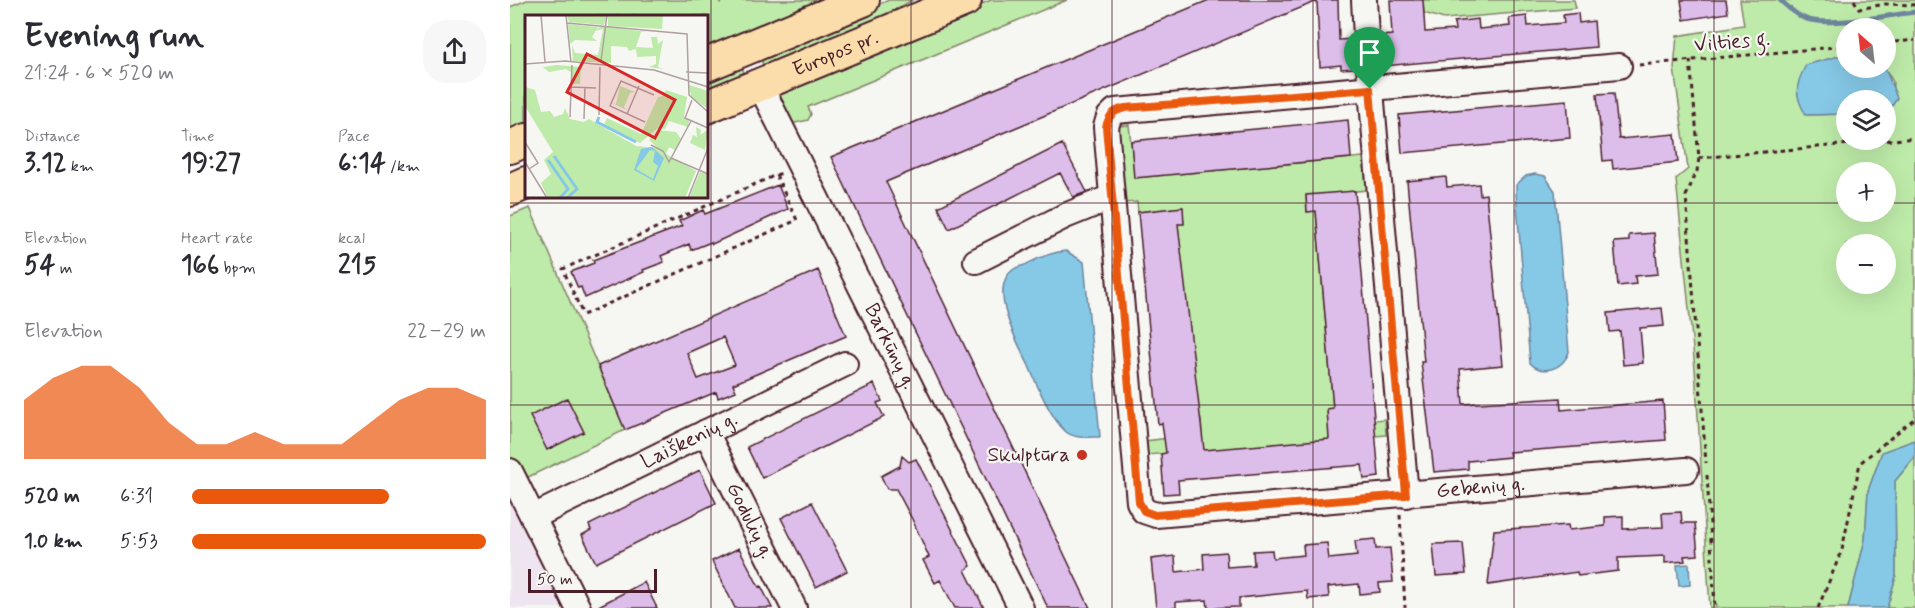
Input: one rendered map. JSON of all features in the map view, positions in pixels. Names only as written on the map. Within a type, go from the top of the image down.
[{"type":"main road","name":"Europos pr.","points":[[708,64],[863,0]]},
{"type":"main road","name":"Europos pr.","points":[[708,106],[965,0]]},
{"type":"main road","points":[[745,50],[760,85]]},
{"type":"main road","points":[[510,147],[525,140]]},
{"type":"main road","points":[[510,190],[525,183]]},
{"type":"street","points":[[1364,0],[1366,38]]},
{"type":"street","name":"Gebenių g.","points":[[1619,66],[1370,78],[1115,111],[1109,117],[1106,127],[1139,502],[1144,511],[1155,515],[1686,470]]},
{"type":"street","points":[[1370,78],[1403,495]]},
{"type":"street","name":"Barkūnų g.","points":[[760,85],[1021,608]]},
{"type":"street","points":[[976,261],[1065,216],[1112,197]]},
{"type":"street","name":"Laiškenių g.","points":[[533,518],[845,364]]},
{"type":"street","name":"Godulių g.","points":[[706,432],[794,608]]},
{"type":"street","points":[[510,471],[578,608]]},
{"type":"path","points":[[1854,0],[1859,9],[1891,2],[1915,4]]},
{"type":"path","points":[[1896,42],[1915,40]]},
{"type":"path","name":"Vilties g.","points":[[1619,66],[1836,47]]},
{"type":"path","points":[[1690,60],[1699,158],[1697,171],[1686,196],[1700,366],[1715,608]]},
{"type":"path","points":[[1699,158],[1915,138]]},
{"type":"path","points":[[776,175],[797,220],[583,315],[563,269],[776,175],[800,165]]},
{"type":"path","points":[[1818,608],[1842,550],[1860,463],[1915,418]]},
{"type":"path","points":[[1403,495],[1405,608]]},
{"type":"shaded area","points":[[510,493],[567,608],[510,608]]},
{"type":"green space","points":[[527,0],[719,0],[720,3],[726,0],[834,0],[708,53],[708,15],[525,15],[525,127],[510,134],[510,7]]},
{"type":"green space","points":[[889,0],[913,0],[826,46],[766,67],[762,63],[763,55],[769,49]]},
{"type":"green space","points":[[991,0],[1067,0],[808,107],[811,114],[808,120],[791,124],[777,95],[790,83]]},
{"type":"green space","points":[[1423,0],[1574,0],[1576,8],[1444,19],[1424,13]]},
{"type":"green space","points":[[1740,0],[1915,0],[1915,440],[1882,452],[1868,491],[1865,540],[1848,608],[1710,608],[1695,369],[1676,179],[1688,169],[1674,68],[1677,36],[1744,25]],"holes":[[[1836,18],[1896,18],[1896,78],[1891,78],[1892,90],[1896,90],[1896,150],[1836,150],[1836,114],[1806,115],[1836,69]]]},
{"type":"green space","points":[[741,66],[744,72],[743,77],[708,95],[708,76]]},
{"type":"green space","points":[[1129,125],[1135,178],[1363,157],[1367,190],[1306,196],[1307,212],[1316,211],[1333,408],[1327,409],[1328,424],[1385,419],[1386,435],[1146,455],[1145,441],[1202,434],[1201,420],[1190,420],[1178,224],[1184,223],[1182,207],[1138,212],[1137,202],[1123,203],[1117,126]]},
{"type":"green space","points":[[530,208],[625,430],[516,483],[510,471],[510,216]]},
{"type":"green space","points":[[1915,457],[1915,608],[1887,608],[1896,576],[1895,481]]},
{"type":"water","points":[[1836,57],[1836,78],[1889,78],[1894,90],[1836,90],[1836,114],[1806,115],[1799,102],[1797,90],[1806,65]]},
{"type":"water","points":[[1535,174],[1545,176],[1555,191],[1569,352],[1562,363],[1546,370],[1530,363],[1516,194],[1516,185],[1526,176]]},
{"type":"water","points":[[1066,251],[1084,262],[1100,437],[1072,435],[1065,431],[1054,418],[1012,330],[1004,302],[1003,289],[1006,278],[1014,269],[1046,255]]},
{"type":"water","points":[[1915,440],[1915,457],[1895,481],[1896,576],[1887,608],[1848,608],[1865,540],[1868,491],[1882,452]]},
{"type":"water","points":[[1689,564],[1690,585],[1679,586],[1677,565]]},
{"type":"building","points":[[1209,0],[1338,0],[1339,40],[1352,39],[1359,49],[1366,51],[1374,49],[1380,36],[1392,35],[1390,0],[1423,0],[1425,32],[1455,30],[1454,22],[1478,19],[1479,29],[1510,26],[1509,18],[1527,16],[1528,26],[1564,23],[1563,15],[1578,13],[1579,23],[1594,21],[1596,47],[1383,66],[1380,58],[1368,53],[1360,56],[1355,68],[1341,69],[1341,65],[1320,67],[1317,1],[886,182],[1090,608],[1048,608],[831,157]]},
{"type":"building","points":[[1681,0],[1726,0],[1728,13],[1684,20]]},
{"type":"building","points":[[1614,93],[1619,139],[1675,134],[1678,162],[1613,169],[1612,160],[1603,161],[1597,94]]},
{"type":"building","points":[[1567,100],[1570,138],[1402,153],[1399,115]]},
{"type":"building","points":[[1348,120],[1351,158],[1134,178],[1131,141]]},
{"type":"building","points":[[1062,144],[1087,192],[1073,197],[1060,173],[949,229],[938,207]]},
{"type":"building","points":[[1446,177],[1447,187],[1479,184],[1480,195],[1486,194],[1503,365],[1460,369],[1463,404],[1560,398],[1561,410],[1663,401],[1666,440],[1509,452],[1510,457],[1468,461],[1468,469],[1434,472],[1421,362],[1424,362],[1407,181]]},
{"type":"building","points":[[778,185],[788,209],[712,244],[711,242],[691,250],[689,244],[661,256],[664,262],[585,298],[581,287],[578,288],[571,272],[594,263],[593,260],[682,226],[679,221],[703,210],[705,214]]},
{"type":"building","points":[[1355,191],[1379,477],[1364,479],[1362,465],[1178,480],[1179,493],[1164,494],[1161,454],[1166,453],[1162,423],[1158,424],[1138,212],[1183,207],[1184,224],[1178,224],[1204,450],[1329,439],[1327,409],[1333,408],[1316,211],[1307,212],[1306,195]]},
{"type":"building","points":[[1654,233],[1658,274],[1635,276],[1636,284],[1618,286],[1614,242],[1629,241],[1629,235]]},
{"type":"building","points":[[818,270],[846,336],[733,384],[736,391],[718,398],[716,392],[625,430],[598,366]],"holes":[[[723,337],[735,365],[698,379],[687,353]]]},
{"type":"building","points":[[1662,308],[1664,326],[1640,328],[1643,363],[1623,365],[1620,331],[1610,332],[1608,313]]},
{"type":"building","points":[[874,384],[882,401],[877,403],[884,417],[762,478],[747,447]]},
{"type":"building","points":[[567,398],[584,432],[547,450],[530,416]]},
{"type":"building","points":[[902,456],[909,462],[916,459],[971,566],[965,570],[984,608],[955,608],[940,580],[935,583],[923,560],[929,557],[912,519],[896,489],[887,489],[881,476],[900,466]]},
{"type":"building","points":[[700,470],[716,503],[596,563],[582,535],[591,530],[589,525]]},
{"type":"building","points":[[812,502],[847,571],[816,587],[781,518]]},
{"type":"building","points":[[1681,512],[1682,523],[1695,523],[1698,555],[1684,556],[1685,561],[1665,563],[1665,556],[1618,558],[1618,571],[1578,576],[1577,572],[1488,585],[1494,530],[1568,525],[1569,530],[1605,526],[1605,517],[1623,516],[1623,529],[1663,527],[1662,513]]},
{"type":"building","points":[[1375,539],[1376,549],[1390,548],[1393,582],[1379,583],[1380,592],[1360,594],[1359,584],[1328,587],[1329,597],[1308,599],[1307,591],[1239,598],[1239,607],[1208,608],[1207,600],[1176,602],[1176,608],[1156,608],[1151,559],[1175,556],[1176,572],[1204,569],[1203,554],[1226,552],[1227,567],[1254,565],[1253,551],[1272,550],[1273,558],[1304,555],[1303,545],[1327,543],[1329,559],[1357,556],[1355,541]]},
{"type":"building","points":[[1463,543],[1466,574],[1436,576],[1433,544]]},
{"type":"building","points":[[739,548],[772,608],[735,608],[712,561]]},
{"type":"building","points":[[644,582],[657,608],[595,608]]},
{"type":"waterway","points":[[1780,0],[1799,16],[1817,21],[1844,21],[1915,12]]},
{"type":"place","name":"Skulptūra","points":[[1082,455]]},
{"type":"route","points":[[1370,89],[1406,495],[1155,515],[1144,511],[1139,502],[1133,445],[1106,127],[1109,117],[1115,111],[1125,108],[1370,89]]}]
